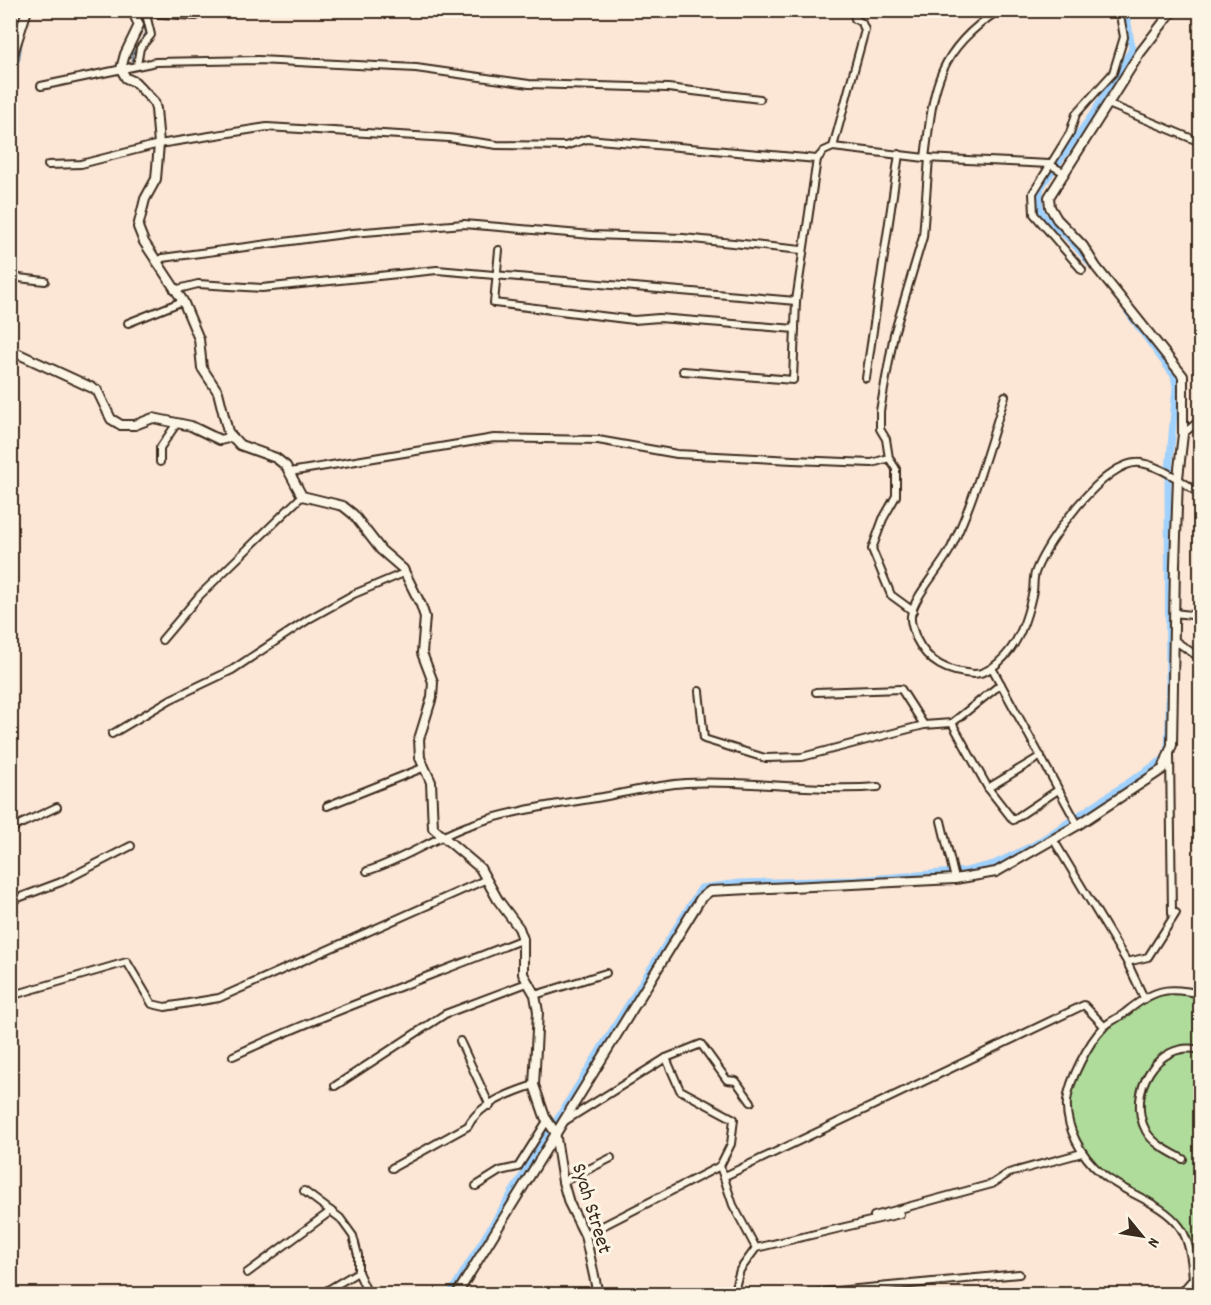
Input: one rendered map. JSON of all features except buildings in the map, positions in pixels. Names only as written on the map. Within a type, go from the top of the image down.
[{"type":"street","points":[[10,63],[27,10]]},
{"type":"street","points":[[132,10],[139,25],[125,54],[121,69],[126,78],[135,82],[154,102],[159,144],[156,179],[145,199],[138,227],[144,242],[183,301],[200,339],[202,368],[218,392],[224,421],[232,437],[240,445],[256,453],[276,458],[290,472],[302,496],[344,507],[353,514],[381,550],[405,573],[425,617],[422,653],[433,682],[432,697],[419,739],[420,758],[431,782],[433,828],[442,838],[470,858],[487,879],[519,928],[523,939],[521,963],[527,983],[535,995],[539,1025],[534,1085],[518,1090],[474,1114],[468,1126],[392,1167]]},
{"type":"street","points":[[833,147],[865,30],[862,24],[855,19],[854,10]]},
{"type":"street","points":[[913,611],[891,595],[872,549],[883,519],[896,496],[896,470],[889,458],[886,439],[880,429],[880,411],[894,334],[923,237],[927,158],[936,82],[959,41],[999,10]]},
{"type":"street","points":[[458,1294],[553,1126],[701,898],[710,891],[996,872],[1053,839],[1074,820],[1163,769],[1172,745],[1174,613],[1172,475],[1183,434],[1183,376],[1050,207],[1049,197],[1056,169],[1076,114],[1113,74],[1124,38],[1119,10]]},
{"type":"street","points":[[1083,270],[1034,214],[1033,193],[1056,169],[1108,104],[1140,53],[1173,10]]},
{"type":"street","points":[[137,65],[140,48],[151,35],[145,12],[196,16]]},
{"type":"street","points":[[41,86],[156,62],[258,60],[416,68],[529,84],[668,88],[760,99]]},
{"type":"street","points":[[1108,104],[1200,142]]},
{"type":"street","points":[[48,165],[81,164],[159,144],[267,127],[449,138],[497,145],[565,146],[587,139],[817,159]]},
{"type":"street","points":[[683,371],[793,380],[796,301],[802,250],[817,159],[824,151],[833,147],[927,158],[1049,164],[1056,169]]},
{"type":"street","points":[[866,378],[899,154]]},
{"type":"street","points":[[158,263],[162,258],[352,233],[464,224],[592,235],[683,238],[802,250]]},
{"type":"street","points":[[499,250],[494,303],[634,320],[659,318],[795,328]]},
{"type":"street","points":[[174,290],[198,284],[262,288],[437,270],[796,301]]},
{"type":"street","points":[[10,277],[45,281]]},
{"type":"street","points":[[128,323],[183,301]]},
{"type":"street","points":[[10,350],[98,390],[111,419],[121,425],[135,425],[153,418],[191,426],[220,440],[232,437]]},
{"type":"street","points":[[1005,396],[951,549],[929,580],[910,615],[920,646],[928,658],[939,666],[976,674],[992,668],[1019,638],[1033,589],[1034,574],[1059,527],[1075,507],[1105,478],[1124,467],[1140,463],[1172,475],[1200,495]]},
{"type":"street","points":[[1183,434],[1200,420]]},
{"type":"street","points":[[160,462],[160,448],[177,423]]},
{"type":"street","points":[[290,472],[494,438],[598,440],[677,454],[793,460],[872,463],[889,458]]},
{"type":"street","points":[[162,640],[200,595],[302,496]]},
{"type":"street","points":[[112,734],[171,699],[232,670],[309,619],[354,594],[405,573]]},
{"type":"street","points":[[1174,613],[1200,616]]},
{"type":"street","points":[[1174,640],[1200,658]]},
{"type":"street","points":[[992,668],[1074,820]]},
{"type":"street","points":[[699,692],[704,739],[765,758],[802,757],[924,725],[952,723],[1001,684]]},
{"type":"street","points":[[816,692],[901,689],[924,725]]},
{"type":"street","points":[[952,723],[988,788],[1013,820],[1058,790]]},
{"type":"street","points":[[1127,962],[1148,957],[1176,913],[1172,913],[1170,754]]},
{"type":"street","points":[[988,788],[1041,756]]},
{"type":"street","points":[[327,806],[425,767]]},
{"type":"street","points":[[367,871],[394,862],[466,826],[537,808],[623,791],[675,785],[766,783],[850,789],[878,787]]},
{"type":"street","points":[[10,829],[57,807]]},
{"type":"street","points":[[941,821],[954,874]]},
{"type":"street","points":[[1053,839],[1127,962],[1144,998]]},
{"type":"street","points":[[10,901],[61,882],[131,846]]},
{"type":"street","points":[[10,996],[127,962],[152,1004],[165,1007],[219,998],[487,879]]},
{"type":"street","points":[[233,1056],[315,1018],[405,987],[523,939]]},
{"type":"street","points":[[535,995],[606,973]]},
{"type":"street","points":[[335,1086],[445,1014],[527,983]]},
{"type":"street","points":[[1180,1294],[1192,1279],[1188,1243],[1180,1227],[1167,1213],[1102,1174],[1082,1154],[1073,1132],[1067,1101],[1076,1074],[1091,1042],[1104,1026],[1144,998],[1162,990],[1177,988],[1200,994]]},
{"type":"street","points":[[725,1176],[1084,1005],[1104,1026]]},
{"type":"street","points":[[460,1041],[490,1106]]},
{"type":"street","points":[[476,1186],[500,1171],[518,1167],[553,1126],[666,1058],[701,1044],[726,1080],[736,1081],[751,1102]]},
{"type":"street","points":[[1183,1159],[1159,1145],[1146,1130],[1141,1096],[1148,1074],[1165,1054],[1179,1048],[1200,1050]]},
{"type":"street","points":[[585,1235],[720,1166],[731,1144],[734,1119],[680,1090],[666,1058]]},
{"type":"street","name":"Syah Street","points":[[534,1085],[553,1126],[563,1182],[569,1203],[585,1235],[598,1294]]},
{"type":"street","points":[[874,1216],[992,1184],[1010,1173],[1082,1154]]},
{"type":"street","points":[[563,1182],[611,1158]]},
{"type":"street","points":[[720,1166],[725,1176],[728,1194],[756,1248]]},
{"type":"street","points":[[304,1191],[331,1211],[353,1236],[358,1255],[358,1272],[368,1294]]},
{"type":"street","points":[[247,1273],[331,1211]]},
{"type":"street","points":[[733,1294],[740,1270],[756,1248],[900,1215]]},
{"type":"street","points":[[321,1294],[358,1272]]},
{"type":"street","points":[[803,1294],[1019,1274]]},
{"type":"green space","points":[[1162,990],[1200,994],[1200,1294],[1180,1294],[1193,1279],[1188,1243],[1167,1213],[1102,1174],[1082,1153],[1073,1132],[1067,1101],[1076,1074],[1104,1026]]},
{"type":"waterway","points":[[133,66],[132,55],[146,33],[140,10]]},
{"type":"waterway","points":[[1093,267],[1071,241],[1041,212],[1039,198],[1041,187],[1094,112],[1132,49],[1126,10]]},
{"type":"waterway","points":[[10,71],[19,60],[23,33]]},
{"type":"waterway","points":[[450,1294],[701,888],[740,883],[858,880],[966,871],[994,864],[1034,845],[1164,759],[1168,747],[1169,719],[1168,483],[1176,386],[1174,376],[1127,311]]}]
